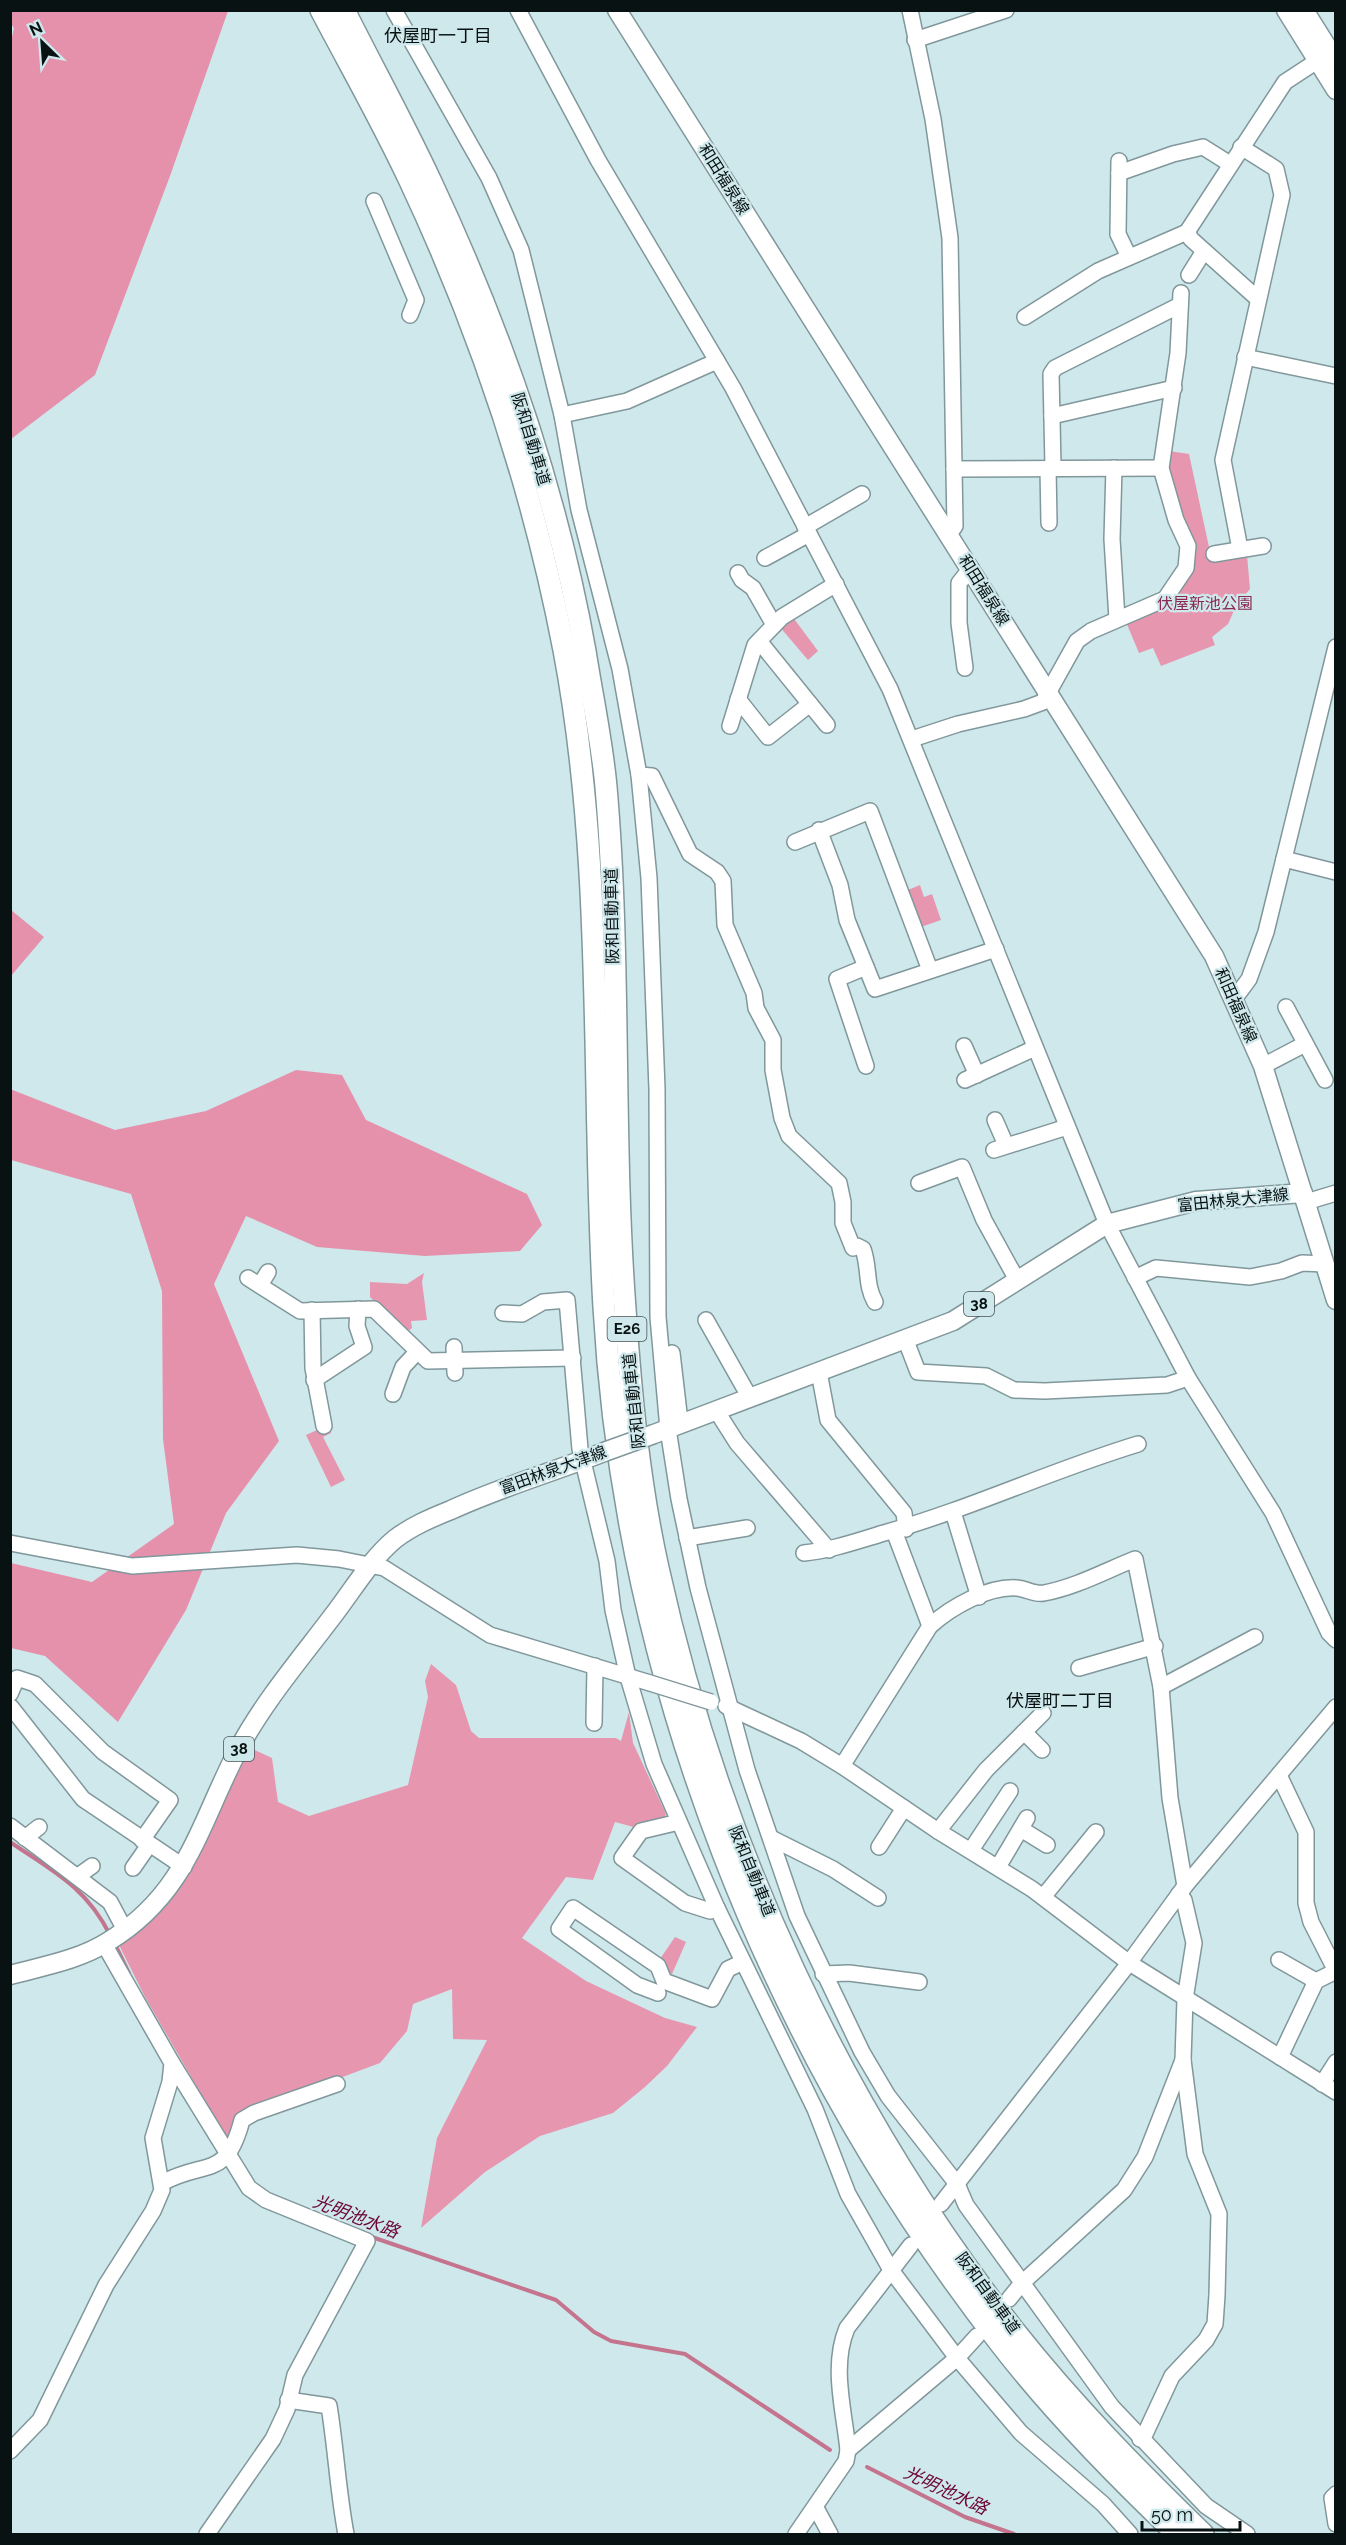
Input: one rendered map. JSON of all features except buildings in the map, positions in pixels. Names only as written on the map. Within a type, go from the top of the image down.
[{"type":"highway","name":"阪和自動車道","points":[[321,10],[409,180],[451,276],[494,390],[542,550],[564,651],[585,780],[591,868],[601,1243],[614,1424],[624,1500],[639,1573],[664,1678],[695,1781],[769,1965],[830,2085],[906,2212],[1001,2345],[1076,2432],[1177,2535]]},
{"type":"highway","name":"阪和自動車道","points":[[344,10],[430,179],[470,269],[520,398],[561,543],[583,644],[606,792],[611,870],[617,1184],[634,1421],[657,1566],[684,1673],[715,1779],[786,1958],[846,2076],[922,2203],[1024,2343],[1090,2420],[1203,2535]]},
{"type":"main road","name":"和田福泉線","points":[[617,10],[1215,956],[1263,1066],[1304,1197]]},
{"type":"main road","points":[[1286,10],[1326,61]]},
{"type":"main road","points":[[1304,10],[1326,61],[1335,90]]},
{"type":"main road","name":"富田林泉大津線","points":[[10,1975],[74,1958],[114,1937],[156,1902],[184,1867],[239,1748],[276,1690],[370,1566],[394,1540],[412,1527],[477,1498],[906,1341],[953,1321],[1107,1224],[1196,1201],[1304,1197],[1335,1300]]},
{"type":"street","points":[[394,10],[506,211],[521,250],[562,415],[579,510],[620,669],[639,776],[654,974],[658,1317],[668,1429],[687,1538],[747,1770],[797,1916],[862,2052],[888,2096],[957,2184],[966,2205],[1112,2407],[1206,2506],[1247,2535]]},
{"type":"street","points":[[518,10],[603,169],[717,361],[836,584],[912,739],[1107,1224],[1188,1378],[1273,1513],[1329,1633],[1335,1640]]},
{"type":"street","points":[[910,10],[933,119],[950,238],[955,526],[950,534]]},
{"type":"street","points":[[915,40],[1006,10]]},
{"type":"street","points":[[1025,317],[1067,298],[1098,271],[1187,232],[1285,82],[1326,61]]},
{"type":"street","points":[[1130,257],[1118,234],[1119,167],[1203,147],[1230,164]]},
{"type":"street","points":[[1240,549],[1216,458],[1245,357],[1282,195],[1276,169],[1241,147]]},
{"type":"street","points":[[374,201],[416,300],[410,315]]},
{"type":"street","points":[[1187,232],[1204,251],[1258,299]]},
{"type":"street","points":[[1189,275],[1204,251]]},
{"type":"street","points":[[912,739],[958,724],[1024,709],[1043,702],[1077,641],[1091,631],[1165,599],[1186,568],[1188,546],[1176,520],[1161,468],[1174,388],[1180,299],[1060,363],[1051,374],[1049,523]]},
{"type":"street","points":[[1245,357],[1335,375]]},
{"type":"street","points":[[562,415],[627,401],[717,361]]},
{"type":"street","points":[[1052,416],[1174,388]]},
{"type":"street","points":[[1114,468],[1112,539],[1117,619]]},
{"type":"street","points":[[954,469],[1161,468]]},
{"type":"street","points":[[765,558],[807,530],[856,502]]},
{"type":"street","points":[[1214,554],[1263,546]]},
{"type":"street","points":[[965,668],[959,623],[959,583],[971,568]]},
{"type":"street","points":[[738,573],[742,580],[753,588],[774,625]]},
{"type":"street","points":[[730,726],[755,645],[782,617],[836,584]]},
{"type":"street","points":[[759,641],[827,725]]},
{"type":"street","points":[[1235,998],[1249,979],[1266,932],[1335,647]]},
{"type":"street","points":[[738,699],[768,737],[810,704]]},
{"type":"street","points":[[639,776],[652,776],[690,854],[717,872],[723,881],[725,925],[754,993],[756,1008],[773,1040],[773,1070],[782,1118],[789,1136],[848,1190],[843,1223],[853,1248],[857,1246],[862,1249],[869,1266],[867,1288],[875,1302]]},
{"type":"street","points":[[795,842],[814,836],[819,830],[870,811],[930,970]]},
{"type":"street","points":[[819,830],[840,885],[847,920],[875,989],[996,949]]},
{"type":"street","points":[[1284,859],[1335,872]]},
{"type":"street","points":[[866,967],[837,979],[850,1036],[866,1066]]},
{"type":"street","points":[[1286,1007],[1305,1044],[1324,1070]]},
{"type":"street","points":[[1263,1066],[1305,1044]]},
{"type":"street","points":[[964,1046],[971,1077],[1035,1048]]},
{"type":"street","points":[[995,1120],[1000,1148],[1067,1127]]},
{"type":"street","points":[[920,1183],[962,1167],[984,1220],[1017,1280]]},
{"type":"street","points":[[1304,1197],[1335,1193]]},
{"type":"street","points":[[1135,1278],[1156,1268],[1250,1277],[1281,1271],[1302,1263],[1325,1264]]},
{"type":"street","points":[[258,1278],[300,1311],[374,1309],[428,1361],[573,1358]]},
{"type":"street","points":[[503,1313],[522,1314],[543,1302],[567,1300],[580,1449],[607,1561],[613,1610],[628,1677],[654,1764],[717,1908],[815,2109],[848,2194],[891,2270],[957,2358],[1021,2433],[1103,2504],[1130,2535]]},
{"type":"street","points":[[314,1380],[364,1347],[357,1326],[358,1309]]},
{"type":"street","points":[[312,1310],[314,1380],[324,1426]]},
{"type":"street","points":[[706,1320],[750,1398]]},
{"type":"street","points":[[906,1341],[918,1372],[986,1376],[1014,1390],[1045,1391],[1167,1385],[1188,1378]]},
{"type":"street","points":[[393,1394],[403,1367],[417,1352]]},
{"type":"street","points":[[668,1429],[679,1413],[672,1353]]},
{"type":"street","points":[[819,1372],[828,1420],[904,1513],[900,1530],[930,1626]]},
{"type":"street","points":[[716,1410],[737,1443],[829,1550]]},
{"type":"street","points":[[804,1553],[829,1550],[900,1530],[1100,1455],[1138,1444]]},
{"type":"street","points":[[953,1512],[979,1597]]},
{"type":"street","points":[[687,1538],[737,1525]]},
{"type":"street","points":[[10,1543],[132,1566],[271,1554],[339,1558],[389,1570],[490,1635],[732,1708],[801,1741],[842,1766],[938,1831],[1043,1897],[1128,1962],[1335,2092]]},
{"type":"street","points":[[842,1766],[930,1626],[944,1614],[997,1590],[1018,1588],[1040,1594],[1062,1589],[1135,1559],[1147,1622],[1155,1646],[1161,1687],[1170,1798],[1182,1890],[1194,1943],[1185,1999],[1184,2060],[1195,2154],[1219,2214],[1215,2324],[1206,2340],[1172,2376],[1145,2434],[1140,2439]]},
{"type":"street","points":[[1161,1687],[1255,1637]]},
{"type":"street","points":[[1079,1668],[1155,1646]]},
{"type":"street","points":[[594,1723],[595,1666]]},
{"type":"street","points":[[10,1694],[17,1677],[35,1684],[103,1752],[176,1803],[146,1842],[133,1868]]},
{"type":"street","points":[[11,1707],[83,1799],[184,1867]]},
{"type":"street","points":[[942,2204],[1182,1890],[1335,1707]]},
{"type":"street","points":[[938,1831],[974,1776],[1043,1713]]},
{"type":"street","points":[[1024,1732],[1042,1750]]},
{"type":"street","points":[[1279,1775],[1306,1832],[1306,1903],[1311,1922],[1334,1963],[1335,1971],[1316,1981],[1280,2057]]},
{"type":"street","points":[[971,1850],[1010,1791]]},
{"type":"street","points":[[879,1847],[904,1808]]},
{"type":"street","points":[[679,1822],[641,1831],[622,1858],[685,1903],[710,1911],[717,1908]]},
{"type":"street","points":[[998,1867],[1024,1824],[1047,1845]]},
{"type":"street","points":[[10,1826],[110,1902],[114,1937],[172,2063],[249,2188],[266,2200],[367,2241],[295,2375],[273,2439],[207,2535]]},
{"type":"street","points":[[25,1838],[39,1827]]},
{"type":"street","points":[[1043,1897],[1096,1832]]},
{"type":"street","points":[[771,1838],[836,1864],[873,1890]]},
{"type":"street","points":[[78,1876],[92,1866]]},
{"type":"street","points":[[658,1993],[658,1966],[573,1908],[559,1929],[637,1984],[658,1993],[712,1999],[728,1969],[743,1962]]},
{"type":"street","points":[[1279,1960],[1316,1981]]},
{"type":"street","points":[[823,1974],[849,1973],[919,1982]]},
{"type":"street","points":[[1009,2299],[1022,2283],[1124,2190],[1145,2157],[1184,2060]]},
{"type":"street","points":[[1322,2084],[1335,2062]]},
{"type":"street","points":[[10,2451],[40,2420],[106,2285],[153,2211],[162,2190],[153,2138],[170,2082],[172,2063]]},
{"type":"street","points":[[162,2183],[182,2172],[209,2169],[229,2156],[236,2143],[242,2120],[337,2084]]},
{"type":"street","points":[[796,2535],[839,2475],[848,2450],[838,2366],[841,2342],[847,2328],[911,2245]]},
{"type":"street","points":[[848,2450],[957,2358],[977,2336]]},
{"type":"street","points":[[288,2400],[329,2406],[336,2446],[334,2461],[346,2535]]},
{"type":"street","points":[[1335,2494],[1332,2498],[1335,2524]]},
{"type":"street","points":[[816,2508],[830,2535]]},
{"type":"green space","name":"伏屋新池公園","points":[[1169,451],[1189,454],[1212,561],[1247,555],[1250,589],[1237,604],[1228,624],[1212,637],[1215,645],[1161,666],[1153,648],[1139,653],[1126,622],[1167,606],[1190,566],[1166,472]]},
{"type":"green space","points":[[792,616],[818,651],[808,660],[779,626]]},
{"type":"green space","points":[[920,885],[924,897],[932,894],[941,920],[921,927],[908,890]]},
{"type":"green space","points":[[424,1273],[422,1282],[427,1320],[411,1321],[412,1328],[407,1332],[370,1297],[370,1282],[407,1284]]},
{"type":"green space","points":[[328,1425],[331,1433],[323,1437],[345,1480],[331,1487],[306,1435]]},
{"type":"green space","points":[[431,1664],[456,1685],[471,1731],[479,1738],[616,1738],[621,1741],[629,1712],[633,1743],[666,1814],[663,1822],[637,1828],[615,1822],[593,1880],[566,1877],[522,1938],[586,1981],[665,2018],[697,2027],[667,2066],[613,2113],[540,2136],[485,2172],[421,2228],[437,2138],[487,2040],[453,2039],[452,1989],[413,2004],[407,2031],[380,2063],[254,2110],[228,2141],[145,1997],[119,1945],[138,1929],[248,1747],[272,1758],[278,1802],[309,1816],[408,1785],[428,1697],[425,1681]]},
{"type":"green space","points":[[675,1937],[686,1942],[672,1974],[667,1972],[664,1961],[660,1959]]},
{"type":"shaded area","points":[[11,10],[228,11],[170,176],[95,375],[11,439],[10,46],[14,28],[11,24]]},
{"type":"shaded area","points":[[11,910],[44,937],[11,976]]},
{"type":"shaded area","points":[[296,1070],[342,1075],[366,1120],[527,1194],[542,1225],[520,1251],[425,1256],[317,1247],[246,1216],[214,1284],[279,1441],[226,1513],[186,1610],[118,1722],[45,1656],[11,1648],[11,1563],[92,1582],[174,1524],[163,1439],[162,1291],[131,1194],[11,1160],[10,1089],[115,1130],[206,1111]]},
{"type":"waterway","name":"光明池水路","points":[[10,1842],[67,1881],[79,1892],[101,1918],[110,1935]]},
{"type":"waterway","name":"光明池水路","points":[[115,1944],[129,1973]]},
{"type":"waterway","name":"光明池水路","points":[[369,2236],[556,2300],[594,2332],[611,2341],[685,2354],[830,2450]]},
{"type":"waterway","name":"光明池水路","points":[[867,2467],[965,2517],[1014,2534]]},
{"type":"district","name":"伏屋町一丁目","points":[[438,35]]},
{"type":"district","name":"伏屋町二丁目","points":[[1060,1700]]}]
